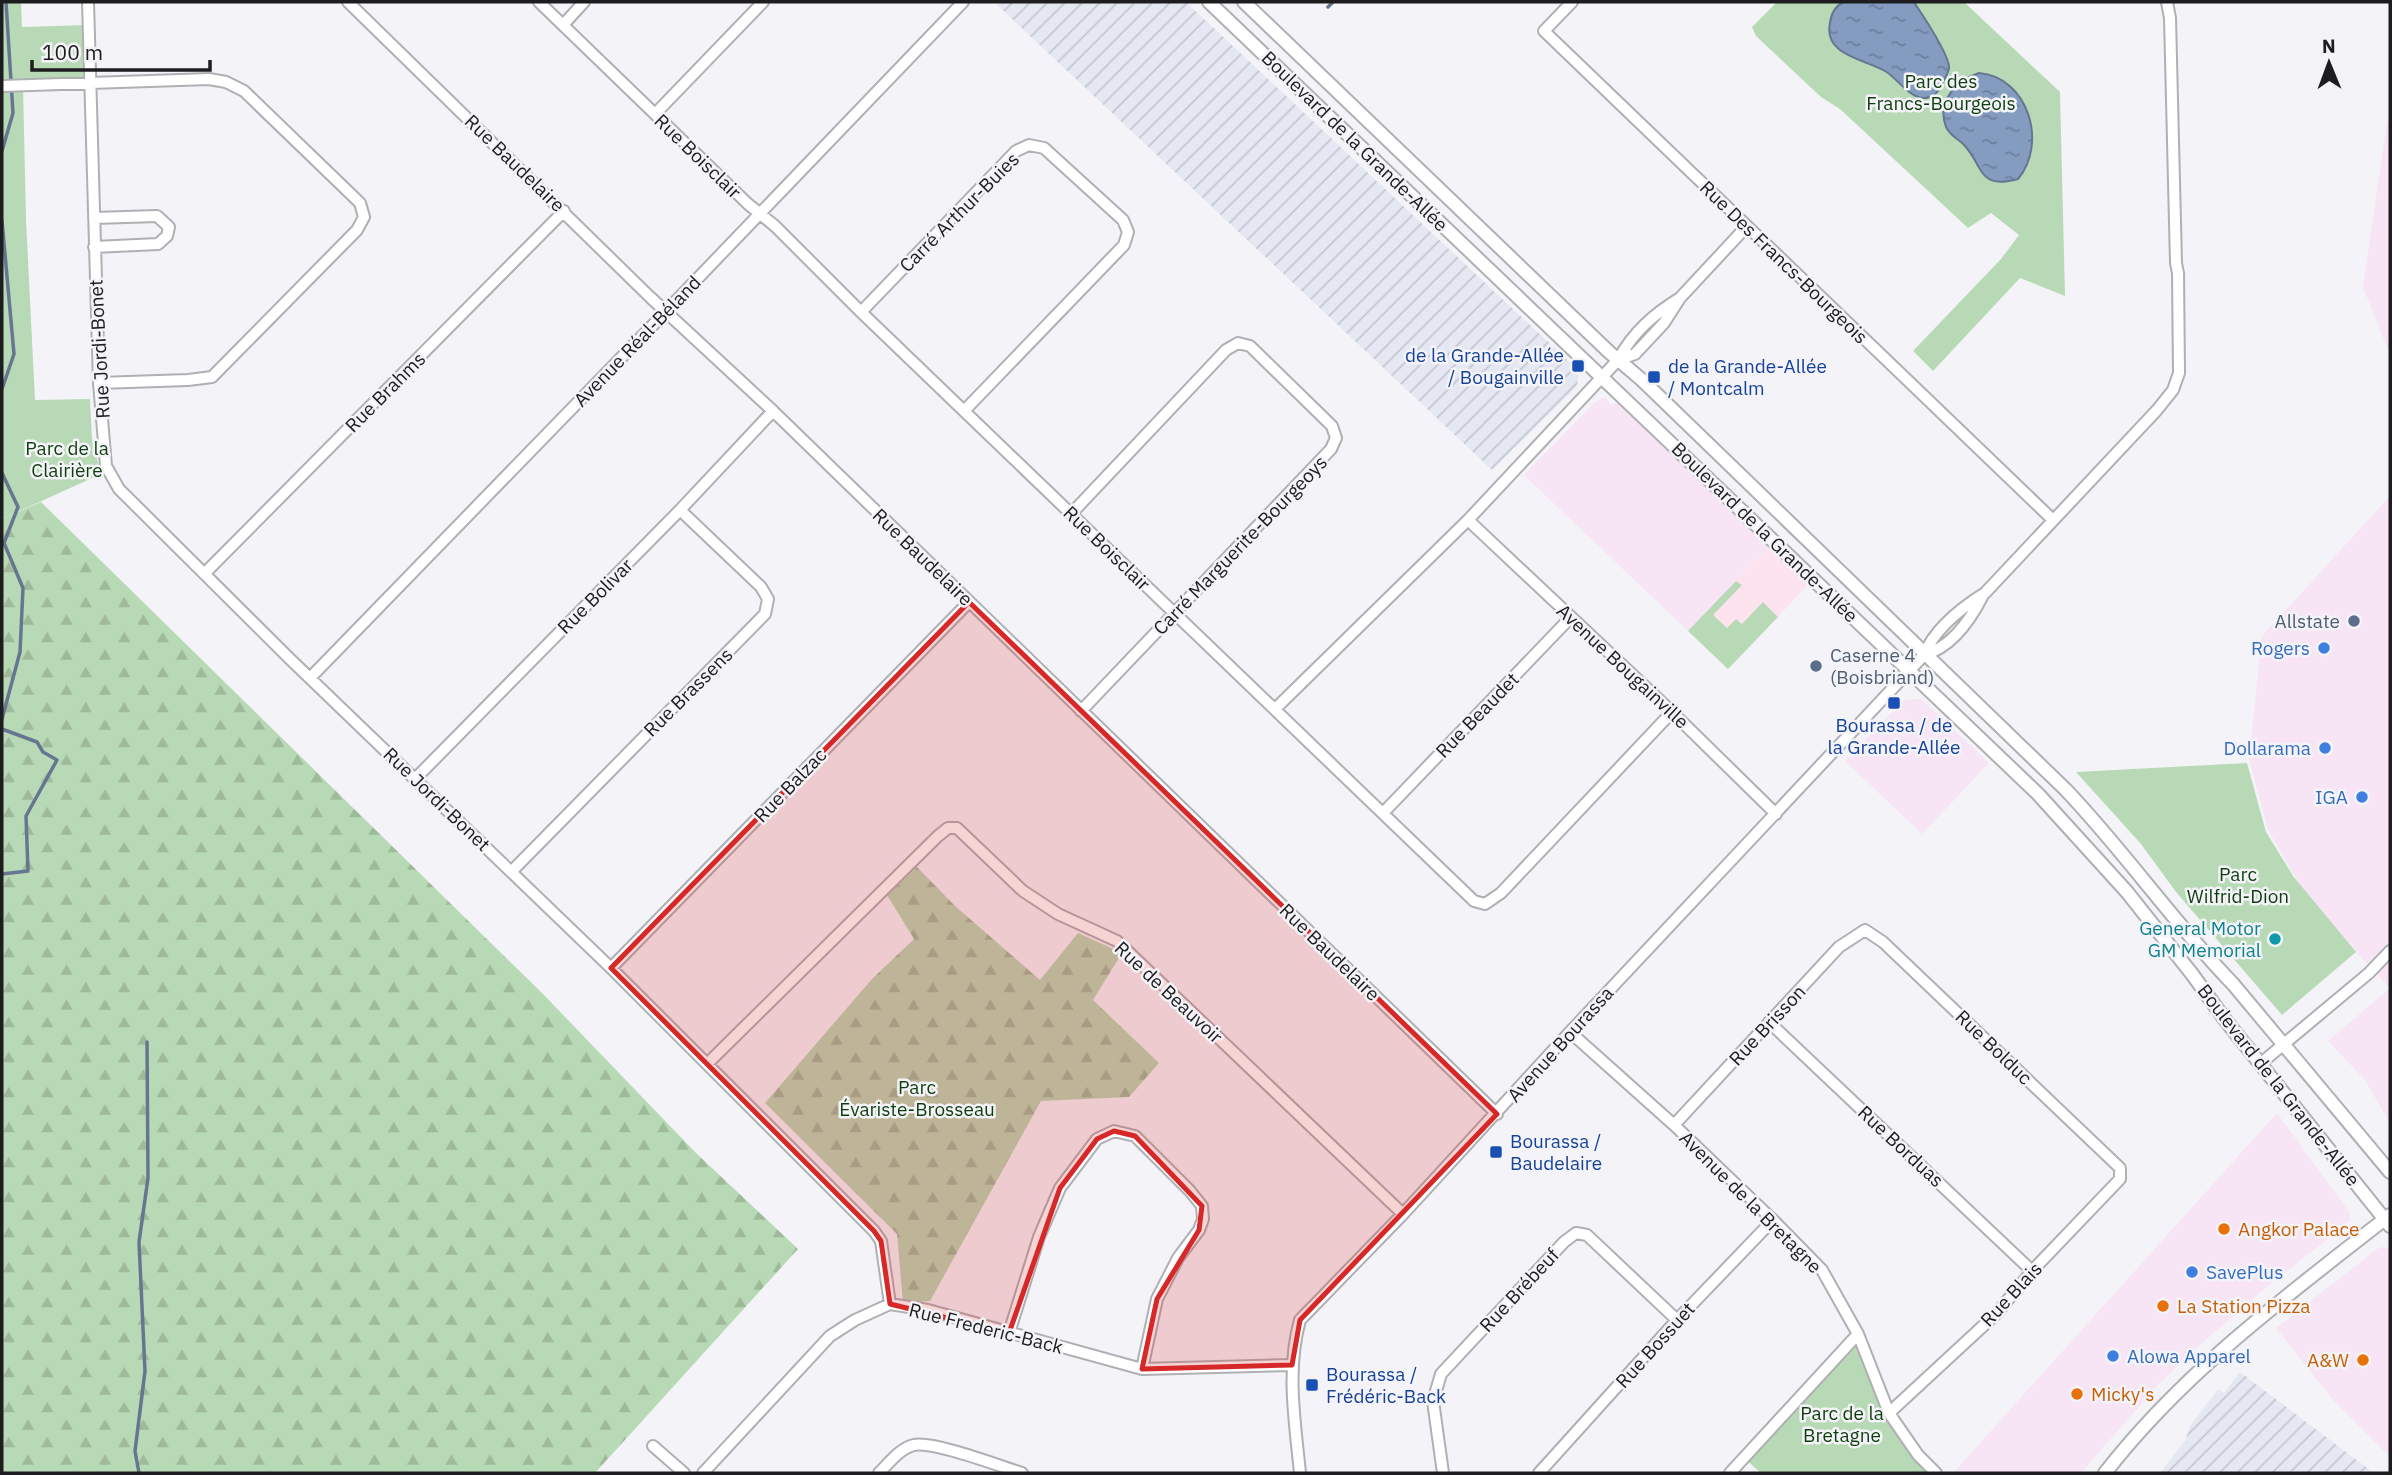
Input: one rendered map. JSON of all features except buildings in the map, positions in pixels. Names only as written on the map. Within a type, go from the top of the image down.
[{"type":"street","name":"Rue Jordi-Bonet","points":[[88,2],[99,383],[106,466],[119,489],[310,678],[512,870],[874,1231],[881,1241],[890,1304]]},
{"type":"street","name":"Rue Baudelaire","points":[[348,2],[1497,1114]]},
{"type":"street","name":"Rue Boisclair","points":[[539,2],[1474,901],[1485,904],[1501,893],[1672,712]]},
{"type":"street","points":[[563,24],[583,2]]},
{"type":"street","points":[[655,114],[763,2]]},
{"type":"street","name":"Avenue Réal-Béland","points":[[310,678],[963,2]]},
{"type":"street","name":"Boulevard de la Grande-Allée","points":[[1209,2],[2031,786],[2127,892],[2260,1064],[2388,1220]]},
{"type":"street","name":"Boulevard de la Grande-Allée","points":[[1244,2],[1618,360],[1651,388],[2084,809],[2390,1172]]},
{"type":"street","name":"Rue Des Francs-Bourgeois","points":[[1572,2],[1544,31],[2053,520]]},
{"type":"street","points":[[1924,655],[1929,642],[1962,607],[1985,593],[2164,402],[2178,378],[2171,25],[2167,2]]},
{"type":"street","points":[[2,86],[209,79],[226,82],[244,91],[360,203],[364,218],[357,230],[212,377],[99,383]]},
{"type":"street","name":"Carré Arthur-Buies","points":[[861,312],[1016,151],[1030,145],[1044,148],[1123,220],[1128,232],[1124,245],[964,411]]},
{"type":"street","name":"Rue Brahms","points":[[205,573],[564,211]]},
{"type":"street","points":[[94,218],[157,216],[169,227],[167,236],[158,244],[94,247]]},
{"type":"street","points":[[1275,709],[1468,520],[1618,360],[1635,354],[1664,323],[1680,298],[1747,226]]},
{"type":"street","name":"Carré Marguerite-Bourgeoys","points":[[1071,513],[1226,350],[1238,342],[1250,346],[1286,378],[1332,426],[1336,438],[1331,449],[1081,711]]},
{"type":"street","name":"Rue Bolivar","points":[[415,779],[680,510],[773,411]]},
{"type":"street","name":"Rue Brassens","points":[[512,870],[765,614],[768,600],[761,587],[680,510]]},
{"type":"street","name":"Avenue Bougainville","points":[[1468,520],[1776,814]]},
{"type":"street","name":"Rue Balzac","points":[[611,968],[969,602]]},
{"type":"street","name":"Rue Beaudet","points":[[1383,813],[1571,617]]},
{"type":"street","name":"Avenue Bourassa","points":[[1300,1473],[1292,1365],[1300,1320],[1497,1114],[1570,1032],[1924,655]]},
{"type":"street","name":"Rue de Beauvoir","points":[[707,1064],[938,836],[948,828],[957,828],[1023,891],[1058,914],[1117,941],[1403,1214]]},
{"type":"street","name":"Rue Brisson","points":[[1674,1125],[1839,947],[1864,930]]},
{"type":"street","name":"Rue Bolduc","points":[[1864,930],[1883,942],[2120,1168]]},
{"type":"street","points":[[2260,1064],[2388,958]]},
{"type":"street","name":"Rue Borduas","points":[[1769,1022],[2032,1270]]},
{"type":"street","name":"Avenue de la Bretagne","points":[[1570,1032],[1674,1125],[1822,1270],[1858,1334],[1889,1413],[1918,1455],[1936,1473]]},
{"type":"street","points":[[1009,1333],[1039,1237],[1060,1188],[1097,1139],[1114,1130],[1135,1136],[1202,1206],[1203,1219],[1199,1230],[1178,1258],[1157,1300],[1142,1369]]},
{"type":"street","name":"Rue Blais","points":[[1889,1413],[1996,1314],[2032,1270],[2120,1179],[2120,1168]]},
{"type":"street","name":"Rue Bossuet","points":[[1539,1473],[1677,1320],[1773,1220]]},
{"type":"street","points":[[2105,1473],[2146,1425],[2216,1355],[2256,1320],[2388,1220]]},
{"type":"street","name":"Rue Brébeuf","points":[[1443,1473],[1433,1401],[1441,1374],[1564,1242],[1576,1233],[1587,1235],[1677,1320]]},
{"type":"street","name":"Rue Frederic-Back","points":[[703,1473],[830,1336],[855,1320],[890,1304],[928,1310],[1142,1369],[1292,1365]]},
{"type":"street","points":[[1730,1473],[1858,1334]]},
{"type":"street","points":[[879,1473],[892,1459],[913,1445],[932,1446],[1022,1473]]},
{"type":"street","points":[[653,1446],[684,1473]]},
{"type":"highlighted area","points":[[969,602],[1497,1114],[1300,1320],[1292,1365],[1142,1369],[1157,1299],[1199,1230],[1202,1206],[1135,1136],[1114,1131],[1097,1139],[1060,1188],[1009,1333],[890,1304],[881,1241],[874,1231],[611,968]]},
{"type":"shaded area","points":[[994,2],[1186,2],[1579,371],[1577,386],[1492,470]]},
{"type":"shaded area","points":[[2390,119],[2390,355],[2363,287],[2387,122]]},
{"type":"shaded area","points":[[1602,398],[1606,398],[1611,405],[1617,402],[1765,543],[1766,550],[1688,631],[1524,475]]},
{"type":"shaded area","points":[[2390,496],[2390,988],[2300,885],[2268,830],[2249,759],[2262,636]]},
{"type":"shaded area","points":[[1765,543],[1809,584],[1728,669],[1688,631],[1766,550]]},
{"type":"shaded area","points":[[1921,699],[1989,763],[1922,834],[1845,761],[1904,700]]},
{"type":"shaded area","points":[[2390,988],[2390,1123],[2365,1080],[2328,1041]]},
{"type":"shaded area","points":[[2277,1113],[2350,1213],[2350,1221],[2262,1291],[2193,1351],[2157,1386],[2081,1473],[1953,1473]]},
{"type":"shaded area","points":[[2390,1246],[2390,1457],[2333,1400],[2276,1328],[2377,1249]]},
{"type":"shaded area","points":[[2240,1372],[2374,1473],[2160,1473],[2218,1389],[2224,1393]]},
{"type":"green space","name":"Parc de la Clairière","points":[[2,2],[21,2],[22,27],[89,25],[91,83],[23,86],[26,220],[35,400],[90,399],[92,440],[101,474],[2,519]]},
{"type":"green space","name":"Parc des Francs-Bourgeois","points":[[1777,2],[1964,2],[2060,92],[2065,296],[2020,278],[1933,371],[1913,351],[2001,259],[2019,235],[1991,213],[1968,228],[1840,109],[1821,97],[1756,36],[1752,27]]},
{"type":"green space","points":[[41,502],[542,993],[696,1153],[798,1249],[595,1473],[2,1473],[2,519]]},
{"type":"green space","points":[[1736,581],[1742,585],[1713,615],[1727,628],[1736,619],[1742,624],[1763,602],[1778,617],[1728,669],[1688,631]]},
{"type":"green space","name":"Parc Wilfrid-Dion","points":[[2247,763],[2266,832],[2293,876],[2356,952],[2282,1015],[2176,892],[2141,844],[2076,772]]},
{"type":"green space","name":"Parc Évariste-Brosseau","points":[[917,867],[955,906],[1040,980],[1078,933],[1122,953],[1093,1000],[1159,1063],[1129,1097],[1041,1101],[930,1301],[903,1303],[897,1234],[765,1103],[872,979],[914,939],[887,895]]},
{"type":"green space","name":"Parc de la Bretagne","points":[[1858,1334],[1889,1413],[1918,1455],[1926,1473],[1761,1473],[1745,1459]]},
{"type":"water","points":[[1844,2],[1914,2],[1948,62],[1948,73],[1937,93],[1925,98],[1913,95],[1885,71],[1839,49],[1829,34],[1830,23],[1834,11]]},
{"type":"water","points":[[1979,73],[1996,77],[2010,86],[2021,99],[2028,114],[2032,131],[2031,148],[2027,164],[2018,179],[2005,182],[1989,179],[1965,146],[1946,127],[1946,100],[1956,86]]},
{"type":"waterway","points":[[2,151],[13,113],[6,2]]},
{"type":"waterway","points":[[1328,7],[1333,2]]},
{"type":"waterway","points":[[2,221],[14,354],[2,389]]},
{"type":"waterway","points":[[2,473],[18,507],[4,543],[23,588],[20,652],[2,719]]},
{"type":"waterway","points":[[2,729],[37,742],[43,752],[57,760],[26,816],[28,871],[2,874]]},
{"type":"waterway","points":[[139,1473],[135,1451],[145,1371],[139,1242],[148,1178],[147,1042]]},
{"type":"place","name":"de la Grande-Allée / Bougainville","points":[[1578,366]]},
{"type":"place","name":"de la Grande-Allée / Montcalm","points":[[1654,377]]},
{"type":"place","name":"Allstate","points":[[2354,621]]},
{"type":"place","name":"Rogers","points":[[2324,648]]},
{"type":"place","name":"Caserne 4 (Boisbriand)","points":[[1816,666]]},
{"type":"place","name":"Bourassa / de la Grande-Allée","points":[[1894,703]]},
{"type":"place","name":"Dollarama","points":[[2325,748]]},
{"type":"place","name":"IGA","points":[[2362,797]]},
{"type":"place","name":"General Motor GM Memorial","points":[[2275,939]]},
{"type":"place","name":"Bourassa / Baudelaire","points":[[1496,1152]]},
{"type":"place","name":"Angkor Palace","points":[[2224,1229]]},
{"type":"place","name":"SavePlus","points":[[2192,1272]]},
{"type":"place","name":"La Station Pizza","points":[[2163,1306]]},
{"type":"place","name":"Alowa Apparel","points":[[2113,1356]]},
{"type":"place","name":"A&W","points":[[2363,1360]]},
{"type":"place","name":"Bourassa / Frédéric-Back","points":[[1312,1385]]},
{"type":"place","name":"Micky's","points":[[2077,1394]]}]
